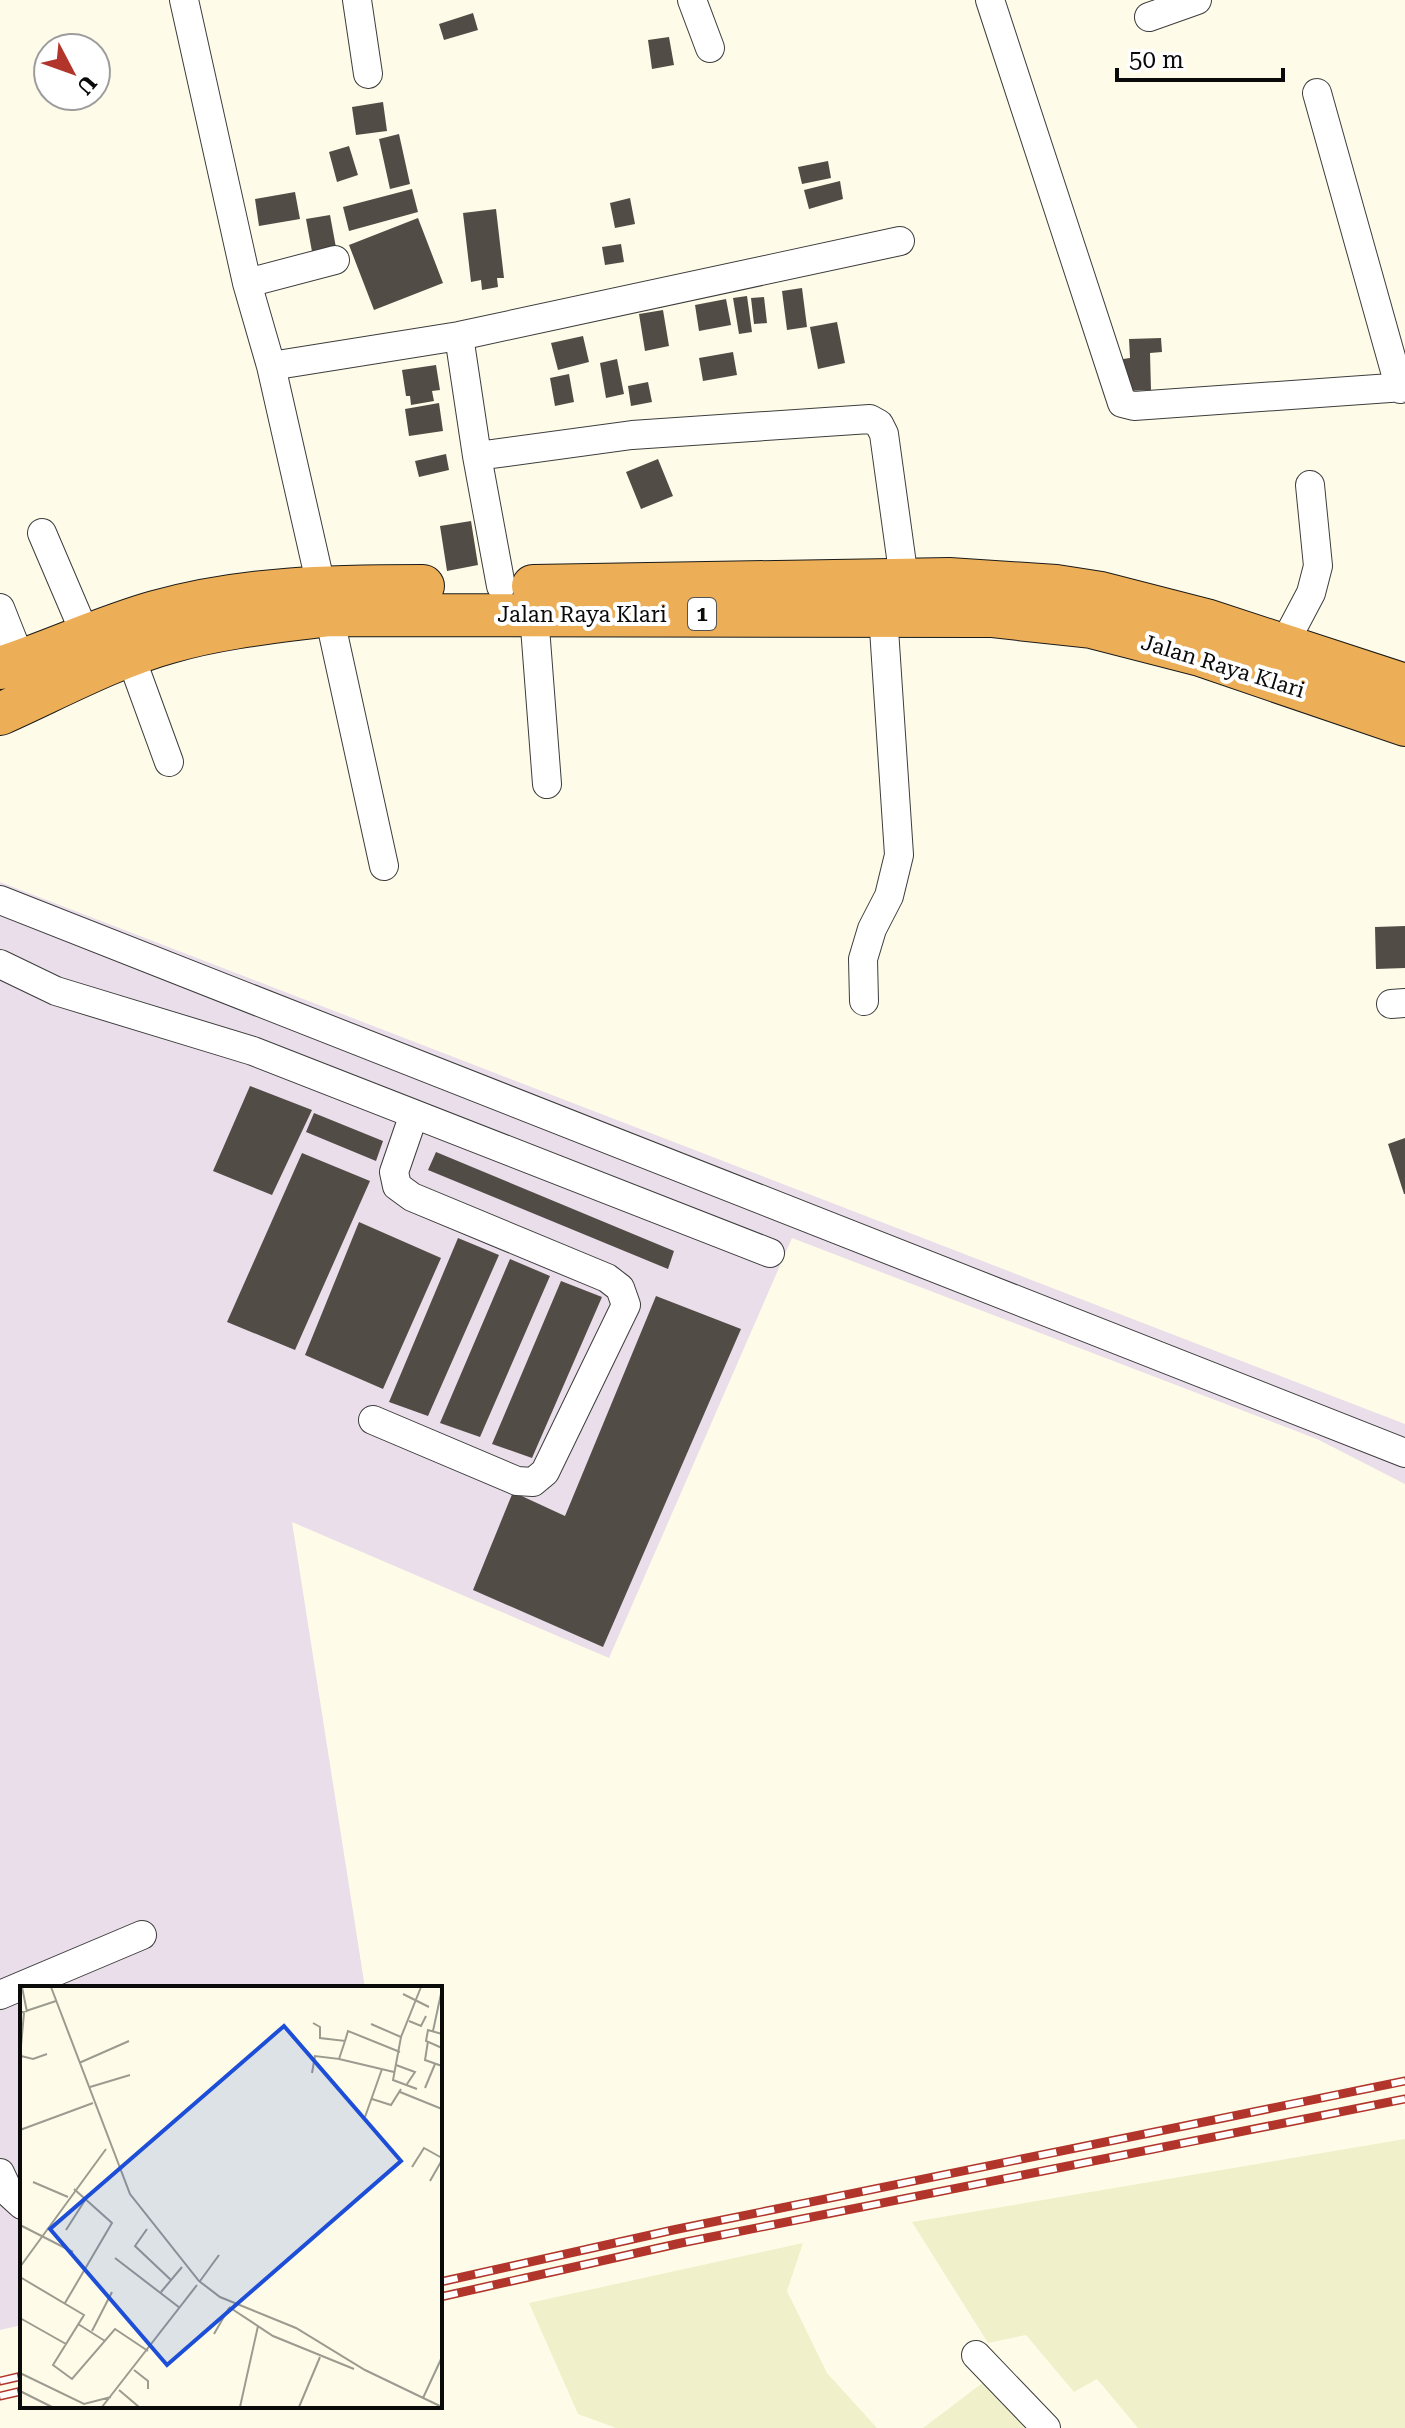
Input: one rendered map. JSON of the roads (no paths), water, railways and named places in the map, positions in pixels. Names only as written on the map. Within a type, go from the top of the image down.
[{"type":"highway","name":"Jalan Raya Klari","points":[[0,714],[130,655],[171,641],[243,626],[325,600],[501,586],[999,580],[1101,593],[1206,620],[1405,685]]},
{"type":"highway","name":"Jalan Raya Klari","points":[[10,665],[155,612],[236,594],[534,614],[991,616],[1091,627],[1200,655],[1405,725]]},
{"type":"street","points":[[184,0],[247,283],[271,366],[384,866]]},
{"type":"street","points":[[357,0],[368,74]]},
{"type":"street","points":[[692,0],[710,48]]},
{"type":"street","points":[[990,0],[1122,403],[1134,406],[1402,388],[1317,93]]},
{"type":"street","points":[[1149,17],[1197,0]]},
{"type":"street","points":[[271,366],[459,336],[900,241]]},
{"type":"street","points":[[247,283],[335,260]]},
{"type":"street","points":[[459,336],[501,586]]},
{"type":"street","points":[[477,456],[632,435],[870,419],[879,424],[884,434],[904,579]]},
{"type":"street","points":[[1283,646],[1311,593],[1318,566],[1310,485]]},
{"type":"street","points":[[42,533],[86,636]]},
{"type":"street","points":[[0,608],[10,665]]},
{"type":"street","points":[[534,614],[547,784]]},
{"type":"street","points":[[864,1001],[863,959],[872,929],[889,896],[899,855],[883,614]]},
{"type":"street","points":[[130,655],[169,762]]},
{"type":"street","points":[[0,900],[1405,1453]]},
{"type":"street","points":[[0,964],[56,991],[253,1051],[770,1253]]},
{"type":"street","points":[[373,1420],[517,1481],[533,1482],[545,1472],[626,1305],[620,1288],[607,1278],[412,1197],[397,1186],[394,1172],[414,1114]]},
{"type":"street","points":[[21,1986],[142,1935]]},
{"type":"street","points":[[0,1995],[20,1987]]},
{"type":"street","points":[[0,2173],[10,2194],[20,2203]]},
{"type":"street","points":[[976,2355],[1046,2428]]},
{"type":"railway","points":[[442,2282],[673,2230],[1405,2081]]},
{"type":"railway","points":[[442,2297],[681,2243],[1405,2099]]},
{"type":"railway","points":[[0,2381],[20,2376]]},
{"type":"railway","points":[[0,2396],[20,2391]]}]
